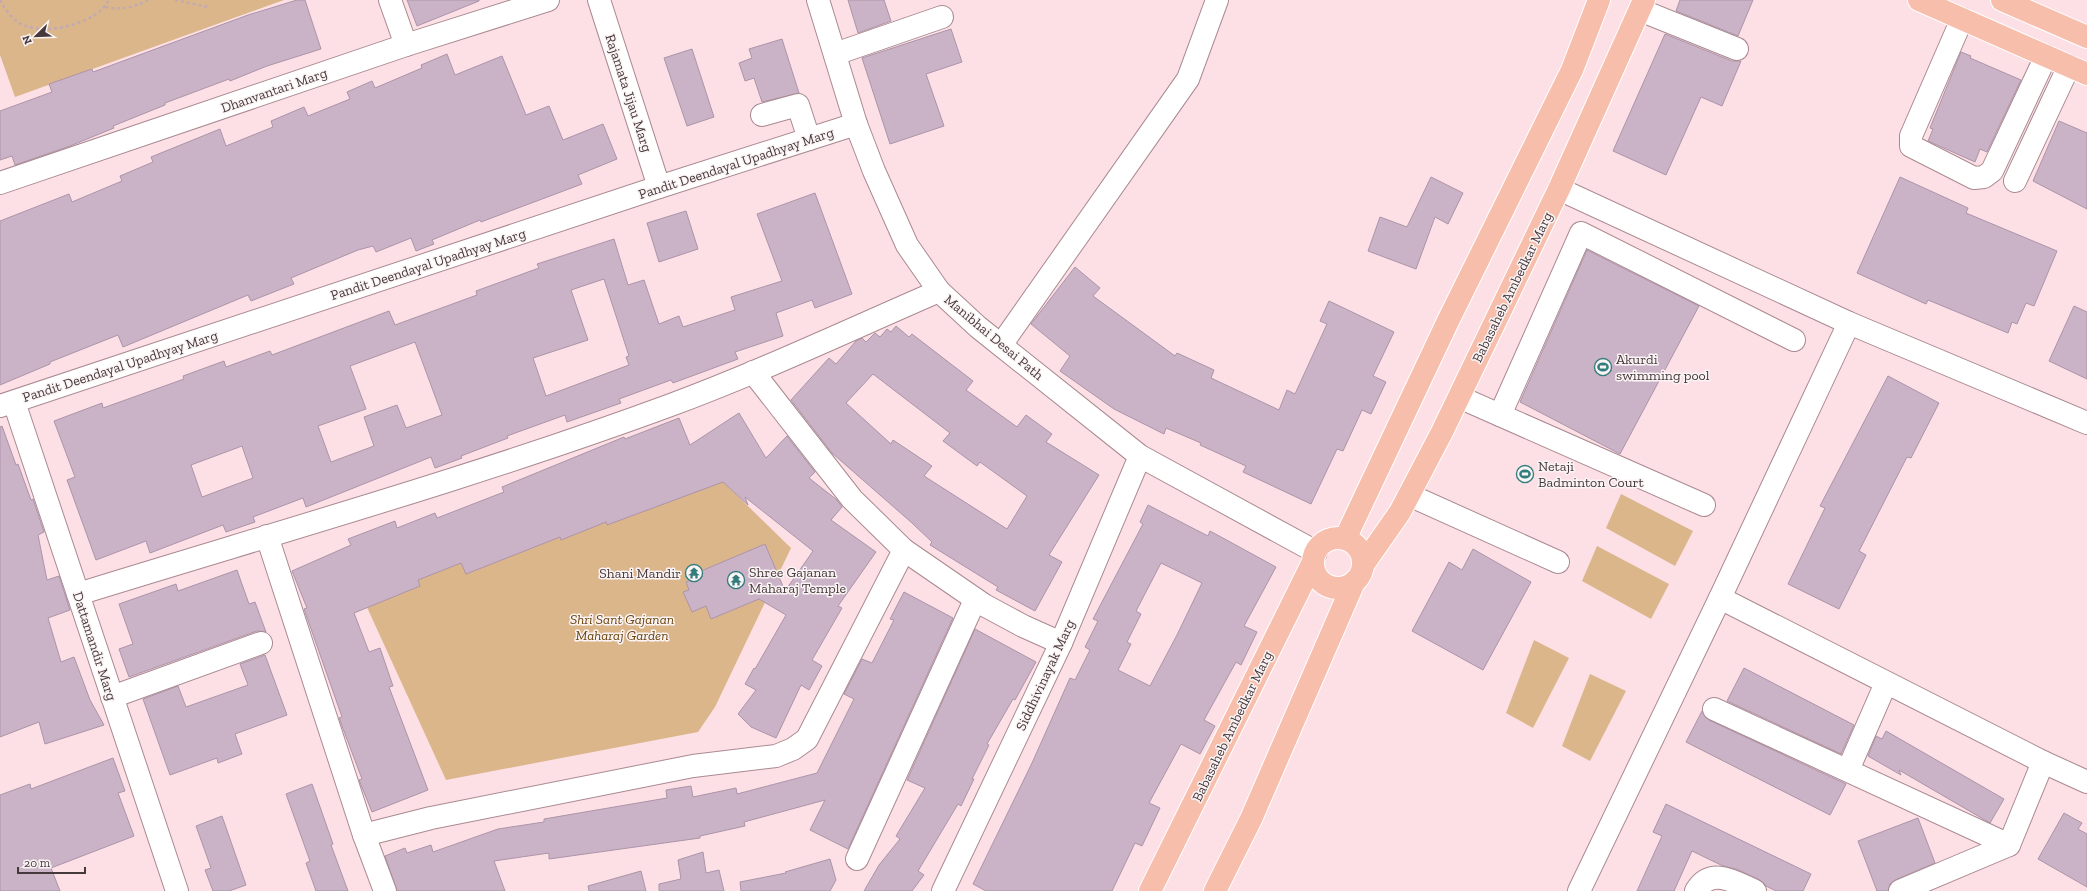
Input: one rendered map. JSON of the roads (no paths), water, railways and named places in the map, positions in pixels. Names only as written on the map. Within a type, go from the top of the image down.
[{"type":"main road","points":[[1345,539],[1444,328],[1572,70],[1599,0]]},
{"type":"main road","points":[[1919,0],[2078,70]]},
{"type":"main road","points":[[2002,0],[2087,37]]},
{"type":"main road","name":"Babasaheb Ambedkar Marg","points":[[1215,891],[1251,819],[1358,574],[1400,512],[1459,397],[1559,189],[1642,5]]},
{"type":"main road","points":[[1335,539],[1345,539],[1357,547],[1362,556],[1358,574],[1341,588],[1327,586],[1316,576],[1314,557],[1326,542],[1335,539]]},
{"type":"main road","name":"Babasaheb Ambedkar Marg","points":[[1150,891],[1314,557]]},
{"type":"street","points":[[390,0],[406,45]]},
{"type":"street","name":"Dhanvantari Marg","points":[[0,183],[406,45],[548,0]]},
{"type":"street","name":"Rajamata Jijau Marg","points":[[598,0],[659,187]]},
{"type":"street","name":"Manibhai Desai Path","points":[[818,0],[856,124],[874,171],[907,245],[939,291],[1001,345],[1140,456],[1314,557]]},
{"type":"street","points":[[1001,345],[1188,79],[1217,0]]},
{"type":"street","points":[[1642,5],[1737,49]]},
{"type":"street","points":[[835,54],[942,17]]},
{"type":"street","points":[[1962,19],[1911,136],[1911,146],[1974,178],[1984,177],[1992,172],[2046,56]]},
{"type":"street","points":[[2015,181],[2078,70]]},
{"type":"street","points":[[762,115],[798,105],[809,139]]},
{"type":"street","name":"Pandit Deendayal Upadhyay Marg","points":[[7,404],[659,187],[856,124]]},
{"type":"street","points":[[1559,189],[1849,323],[2087,423]]},
{"type":"street","points":[[1500,415],[1581,233],[1794,340]]},
{"type":"street","points":[[78,594],[512,460],[669,405],[753,372],[939,291]]},
{"type":"street","points":[[1579,891],[1720,598],[1849,323]]},
{"type":"street","points":[[753,372],[852,499],[904,550],[975,600],[1023,626],[1061,643]]},
{"type":"street","points":[[1459,397],[1704,505]]},
{"type":"street","name":"Dattamandir Marg","points":[[7,404],[78,594],[177,891]]},
{"type":"street","name":"Siddhivinayak Marg","points":[[943,891],[1061,643],[1140,456]]},
{"type":"street","points":[[1409,495],[1558,562]]},
{"type":"street","points":[[267,536],[364,835],[385,891]]},
{"type":"street","points":[[364,835],[432,818],[693,766],[776,756],[793,749],[806,739],[904,550]]},
{"type":"street","points":[[1720,598],[2043,762],[2087,782]]},
{"type":"street","points":[[857,859],[975,600]]},
{"type":"street","points":[[112,697],[261,643]]},
{"type":"street","points":[[1848,770],[1886,683]]},
{"type":"street","points":[[1714,709],[2009,845]]},
{"type":"street","points":[[1900,891],[2009,845],[2043,762]]},
{"type":"street","points":[[1696,891],[1704,881],[1713,877],[1725,877],[1755,891]]},
{"type":"place","name":"Akurdi swimming pool","points":[[1603,367]]},
{"type":"place","name":"Netaji Badminton Court","points":[[1525,474]]},
{"type":"place","name":"Shani Mandir","points":[[694,573]]},
{"type":"place","name":"Shree Gajanan Maharaj Temple","points":[[736,580]]},
{"type":"park label","name":"Shri Sant Gajanan Maharaj Garden","points":[[622,628]]}]
